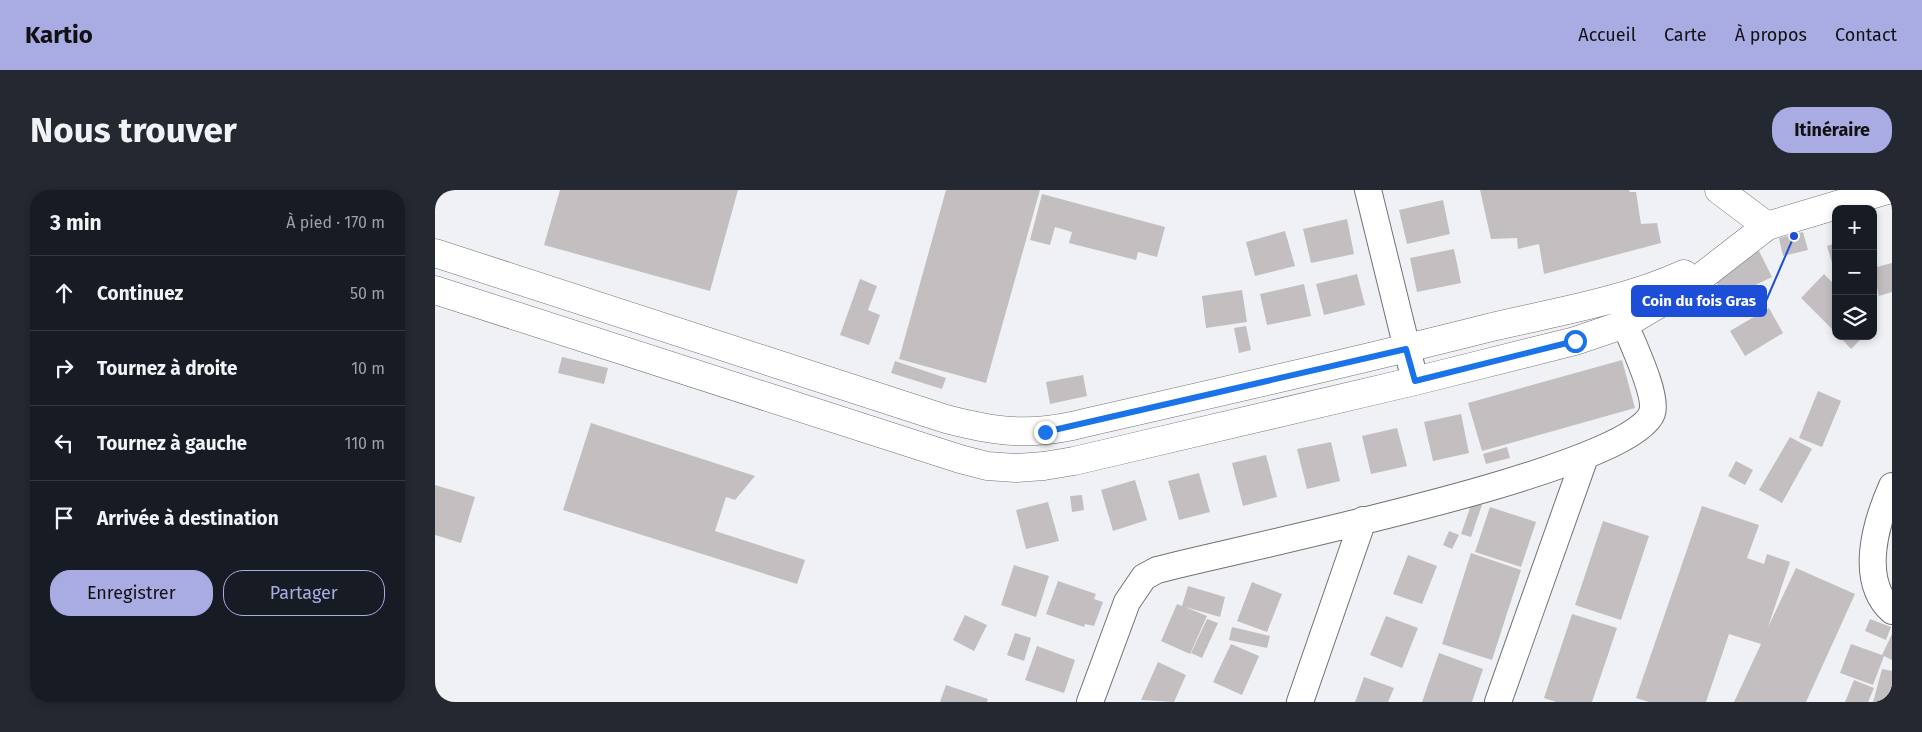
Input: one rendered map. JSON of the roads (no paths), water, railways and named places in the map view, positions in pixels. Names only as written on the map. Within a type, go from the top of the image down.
[{"type":"street","points":[[1368,190],[1415,381]]},
{"type":"street","points":[[1719,190],[1767,226]]},
{"type":"street","points":[[435,290],[930,450],[1001,468],[1044,466],[1074,461],[1415,381],[1575,341],[1625,324],[1696,281],[1767,226],[1887,190]]},
{"type":"street","points":[[435,253],[937,416],[996,431],[1045,432],[1406,349],[1663,284],[1726,256]]},
{"type":"street","points":[[1090,702],[1127,602],[1144,577],[1157,570],[1451,498],[1529,476],[1585,457],[1642,426],[1651,414],[1653,398],[1625,324]]},
{"type":"street","points":[[1498,702],[1585,457]]},
{"type":"street","points":[[1892,486],[1876,529],[1872,564],[1882,602],[1892,611]]},
{"type":"street","points":[[1300,702],[1363,520]]},
{"type":"place","name":"Coin du fois Gras","points":[[1794,236]]}]
